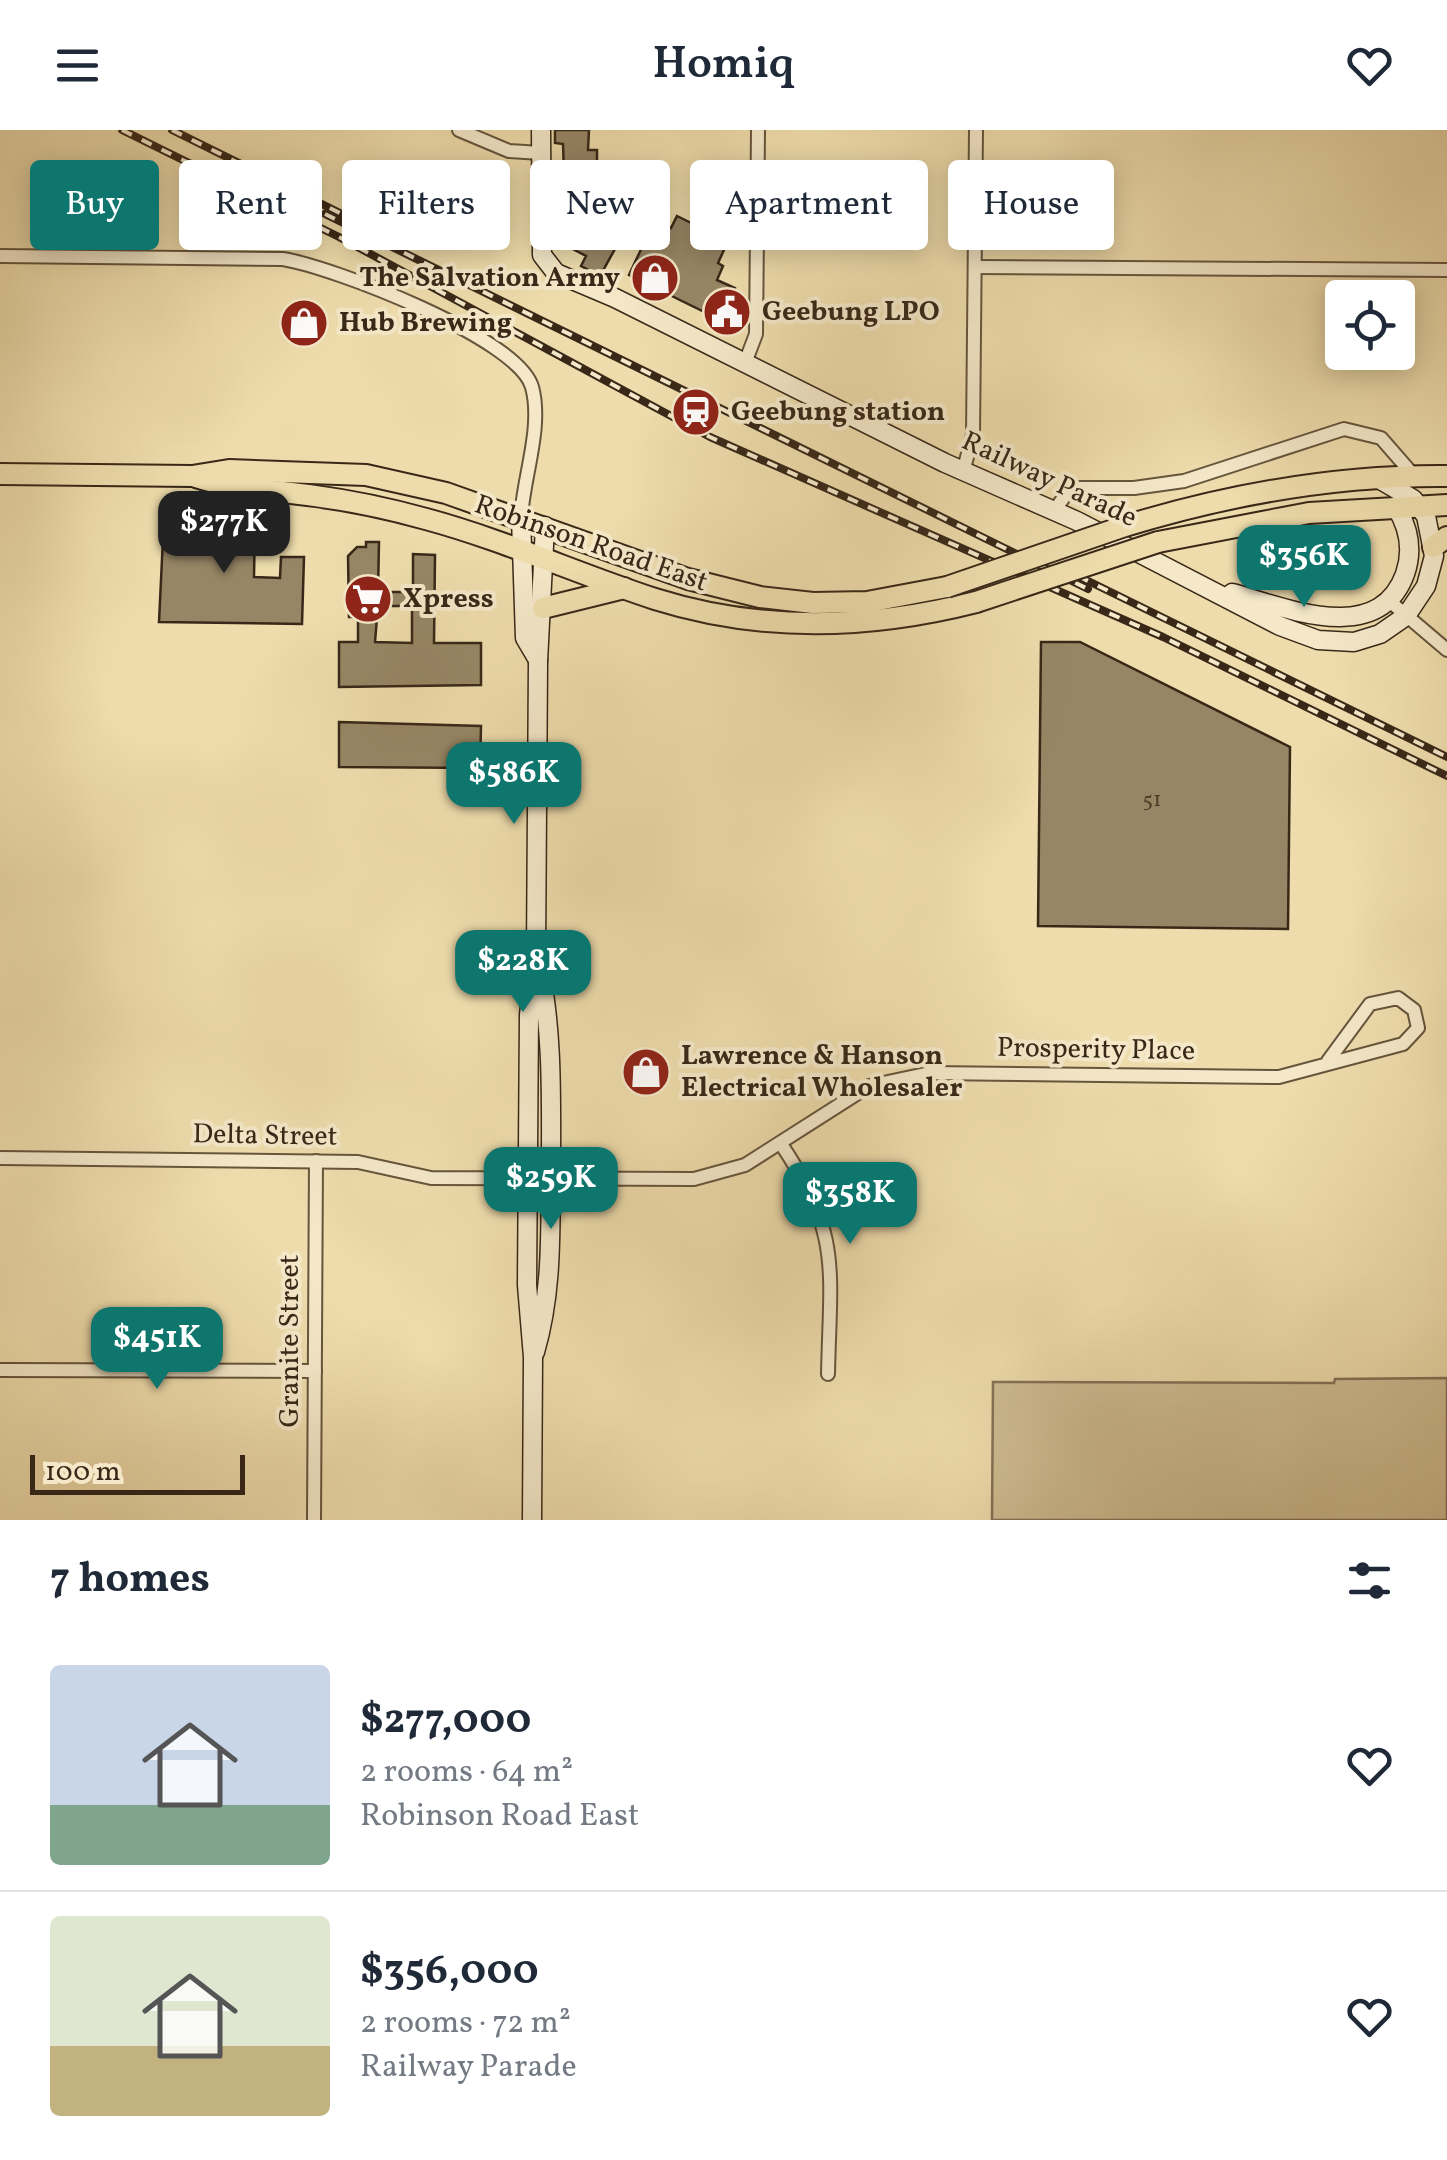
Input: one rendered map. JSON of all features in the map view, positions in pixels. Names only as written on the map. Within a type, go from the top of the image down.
[{"type":"main road","points":[[540,152],[541,130]]},
{"type":"main road","name":"Railway Parade","points":[[540,152],[540,242],[545,262],[563,277],[745,362],[964,472],[1054,511],[1210,587],[1264,618],[1318,640],[1366,639],[1406,616]]},
{"type":"main road","name":"Robinson Road East","points":[[0,474],[192,476],[229,470],[366,475],[423,486],[688,578],[772,599],[868,602],[948,588],[1126,526],[1262,491],[1379,478],[1447,476]]},
{"type":"main road","name":"Robinson Road East","points":[[192,476],[226,487],[315,496],[391,510],[624,588],[720,615],[788,624],[887,620],[976,602],[1158,542],[1282,516],[1447,506]]},
{"type":"main road","points":[[1379,478],[1420,506],[1440,542],[1426,586],[1406,616]]},
{"type":"main road","points":[[1388,598],[1401,583],[1410,554],[1406,528],[1396,507]]},
{"type":"main road","points":[[521,518],[525,638],[538,660]]},
{"type":"main road","points":[[532,1520],[533,1357],[527,1320],[530,995],[536,955],[538,660],[545,526]]},
{"type":"main road","name":"Railway Parade","points":[[1210,587],[1336,618],[1369,612],[1388,598]]},
{"type":"main road","points":[[543,608],[624,588]]},
{"type":"main road","points":[[533,1357],[549,1287],[551,1179],[550,1048],[536,955]]},
{"type":"street","points":[[459,130],[508,151],[540,152]]},
{"type":"street","points":[[745,362],[756,334],[758,130]]},
{"type":"street","points":[[964,472],[973,435],[976,130]]},
{"type":"street","points":[[0,256],[283,260],[312,264],[355,278],[492,345],[527,374],[535,410],[521,518]]},
{"type":"street","points":[[976,266],[1447,270]]},
{"type":"street","points":[[1054,511],[1066,493],[1078,488],[1134,488],[1196,478],[1344,429],[1381,438],[1416,476]]},
{"type":"street","points":[[1388,598],[1447,650]]},
{"type":"street","name":"Prosperity Place","points":[[528,1178],[708,1178],[781,1144],[852,1096],[914,1074],[1279,1078],[1410,1040],[1418,1028],[1414,1010],[1398,998],[1370,1004],[1328,1062]]},
{"type":"street","points":[[781,1144],[815,1196],[826,1231],[828,1374]]},
{"type":"street","name":"Delta Street","points":[[0,1158],[370,1163],[420,1177],[528,1178]]},
{"type":"street","name":"Granite Street","points":[[314,1520],[316,1162]]},
{"type":"street","points":[[0,1370],[315,1371]]},
{"type":"shaded area","points":[[1447,1378],[1447,1520],[992,1520],[993,1382],[1334,1383],[1335,1379]]},
{"type":"building","points":[[555,130],[589,130],[588,150],[597,150],[597,160],[564,160],[563,144],[555,143]]},
{"type":"building","points":[[677,216],[690,222],[690,250],[724,250],[717,280],[735,288],[735,327],[629,275],[641,250],[670,250],[671,228]]},
{"type":"building","points":[[575,250],[614,250],[600,276],[581,266],[586,256]]},
{"type":"building","points":[[164,517],[255,518],[254,577],[280,578],[281,557],[304,557],[302,624],[159,622]]},
{"type":"building","points":[[366,542],[379,542],[378,592],[413,592],[413,554],[435,555],[434,643],[481,643],[481,685],[339,687],[339,642],[358,642],[358,617],[349,617],[348,556],[357,547],[366,547]],"holes":[[[378,606],[412,606],[412,643],[375,642]]]},
{"type":"building","points":[[1041,642],[1080,642],[1290,747],[1288,929],[1038,926]]},
{"type":"building","points":[[339,722],[481,726],[480,768],[339,767]]},
{"type":"railway","points":[[122,130],[339,237],[710,437],[1163,637],[1447,776]]},
{"type":"railway","points":[[172,130],[342,214]]},
{"type":"railway","points":[[325,214],[1088,589]]},
{"type":"railway","points":[[1078,576],[1447,757]]},
{"type":"place","name":"The Salvation Army","points":[[655,278]]},
{"type":"place","name":"Geebung LPO","points":[[727,312]]},
{"type":"place","name":"Hub Brewing","points":[[304,323]]},
{"type":"place","name":"Geebung station","points":[[696,412]]},
{"type":"place","name":"Xpress","points":[[368,599]]},
{"type":"place","name":"Lawrence & Hanson Electrical Wholesaler","points":[[646,1072]]}]
